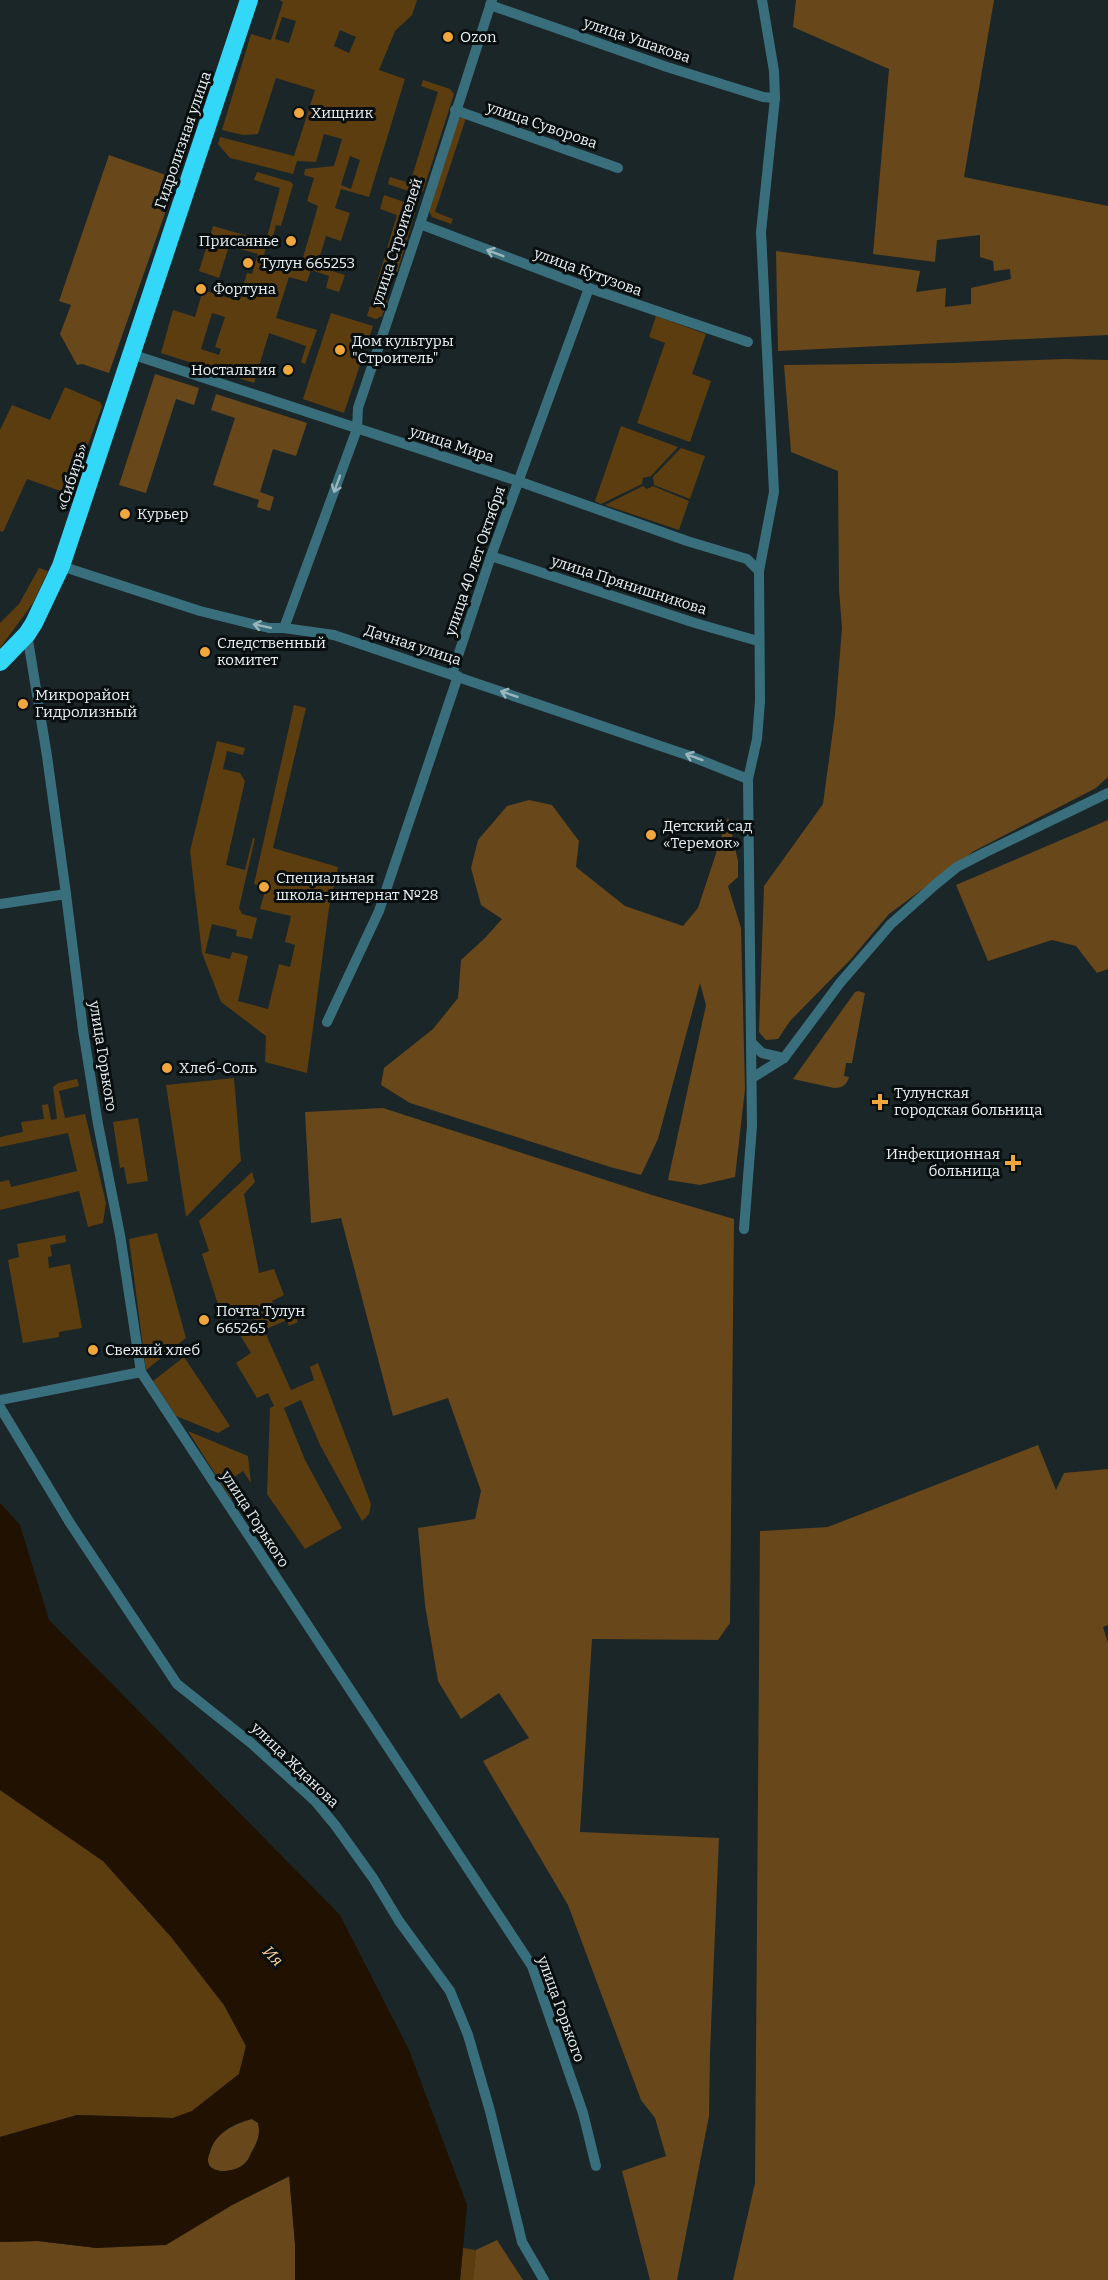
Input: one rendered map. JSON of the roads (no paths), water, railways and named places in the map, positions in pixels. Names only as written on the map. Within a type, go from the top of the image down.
[{"type":"highway","name":"Гидролизная улица","points":[[152,291],[249,0]]},
{"type":"highway","name":"«Сибирь»","points":[[0,662],[27,634],[44,606],[61,566],[152,291]]},
{"type":"street","points":[[744,1229],[752,1126],[748,779],[757,739],[760,701],[759,571],[774,492],[761,232],[775,98],[774,71],[762,0]]},
{"type":"street","name":"улица Ушакова","points":[[491,3],[667,67],[763,97],[775,98]]},
{"type":"street","name":"улица Строителей","points":[[284,628],[357,429],[358,408],[491,3]]},
{"type":"street","name":"улица Суворова","points":[[455,110],[618,168]]},
{"type":"street","name":"улица Кутузова","points":[[420,224],[589,288],[747,342]]},
{"type":"street","name":"улица 40 лет Октября","points":[[327,1022],[379,911],[491,556],[589,288]]},
{"type":"street","name":"улица Мира","points":[[131,354],[518,481],[687,541],[747,559],[759,571]]},
{"type":"street","name":"улица Прянишникова","points":[[491,556],[695,623],[758,641]]},
{"type":"street","name":"Дачная улица","points":[[61,566],[200,611],[269,628],[334,635],[690,756],[748,779]]},
{"type":"street","name":"улица Горького","points":[[27,634],[48,756],[83,1030],[98,1124],[120,1235],[141,1372],[532,1966],[583,2113],[596,2166]]},
{"type":"street","points":[[752,1078],[784,1058],[840,983],[891,924],[957,867],[1108,793]]},
{"type":"street","points":[[0,904],[66,894]]},
{"type":"street","points":[[752,1044],[762,1053],[784,1058]]},
{"type":"street","points":[[0,1400],[141,1372]]},
{"type":"street","name":"улица Жданова","points":[[0,1407],[70,1523],[177,1684],[251,1743],[315,1801],[374,1878],[399,1921],[450,1991],[468,2035],[490,2111],[522,2242],[544,2280]]},
{"type":"water","name":"Ия","points":[[0,1503],[20,1525],[49,1620],[340,1915],[409,2050],[467,2205],[460,2280],[295,2280],[295,2244],[289,2176],[234,2204],[166,2245],[97,2248],[38,2241],[0,2242],[0,2137],[77,2115],[173,2118],[192,2111],[239,2074],[246,2046],[224,2005],[172,1938],[103,1861],[0,1790]],"holes":[[[252,2119],[258,2123],[258,2139],[244,2164],[226,2171],[216,2170],[209,2165],[209,2154],[221,2134],[245,2121]]]},
{"type":"place","name":"Ozon","points":[[448,37]]},
{"type":"place","name":"Хищник","points":[[299,113]]},
{"type":"place","name":"Присаянье","points":[[291,241]]},
{"type":"place","name":"Тулун 665253","points":[[248,263]]},
{"type":"place","name":"Фортуна","points":[[201,289]]},
{"type":"place","name":"Дом культуры \"Строитель\"","points":[[340,350]]},
{"type":"place","name":"Ностальгия","points":[[288,370]]},
{"type":"place","name":"Курьер","points":[[125,514]]},
{"type":"place","name":"Следственный комитет","points":[[205,652]]},
{"type":"place","name":"Микрорайон Гидролизный","points":[[23,704]]},
{"type":"place","name":"Детский сад «Теремок»","points":[[651,835]]},
{"type":"place","name":"Специальная школа-интернат №28","points":[[264,887]]},
{"type":"place","name":"Хлеб-Соль","points":[[167,1068]]},
{"type":"place","name":"Тулунская городская больница","points":[[880,1102]]},
{"type":"place","name":"Инфекционная больница","points":[[1013,1163]]},
{"type":"place","name":"Почта Тулун 665265","points":[[204,1320]]},
{"type":"place","name":"Свежий хлеб","points":[[93,1350]]}]
